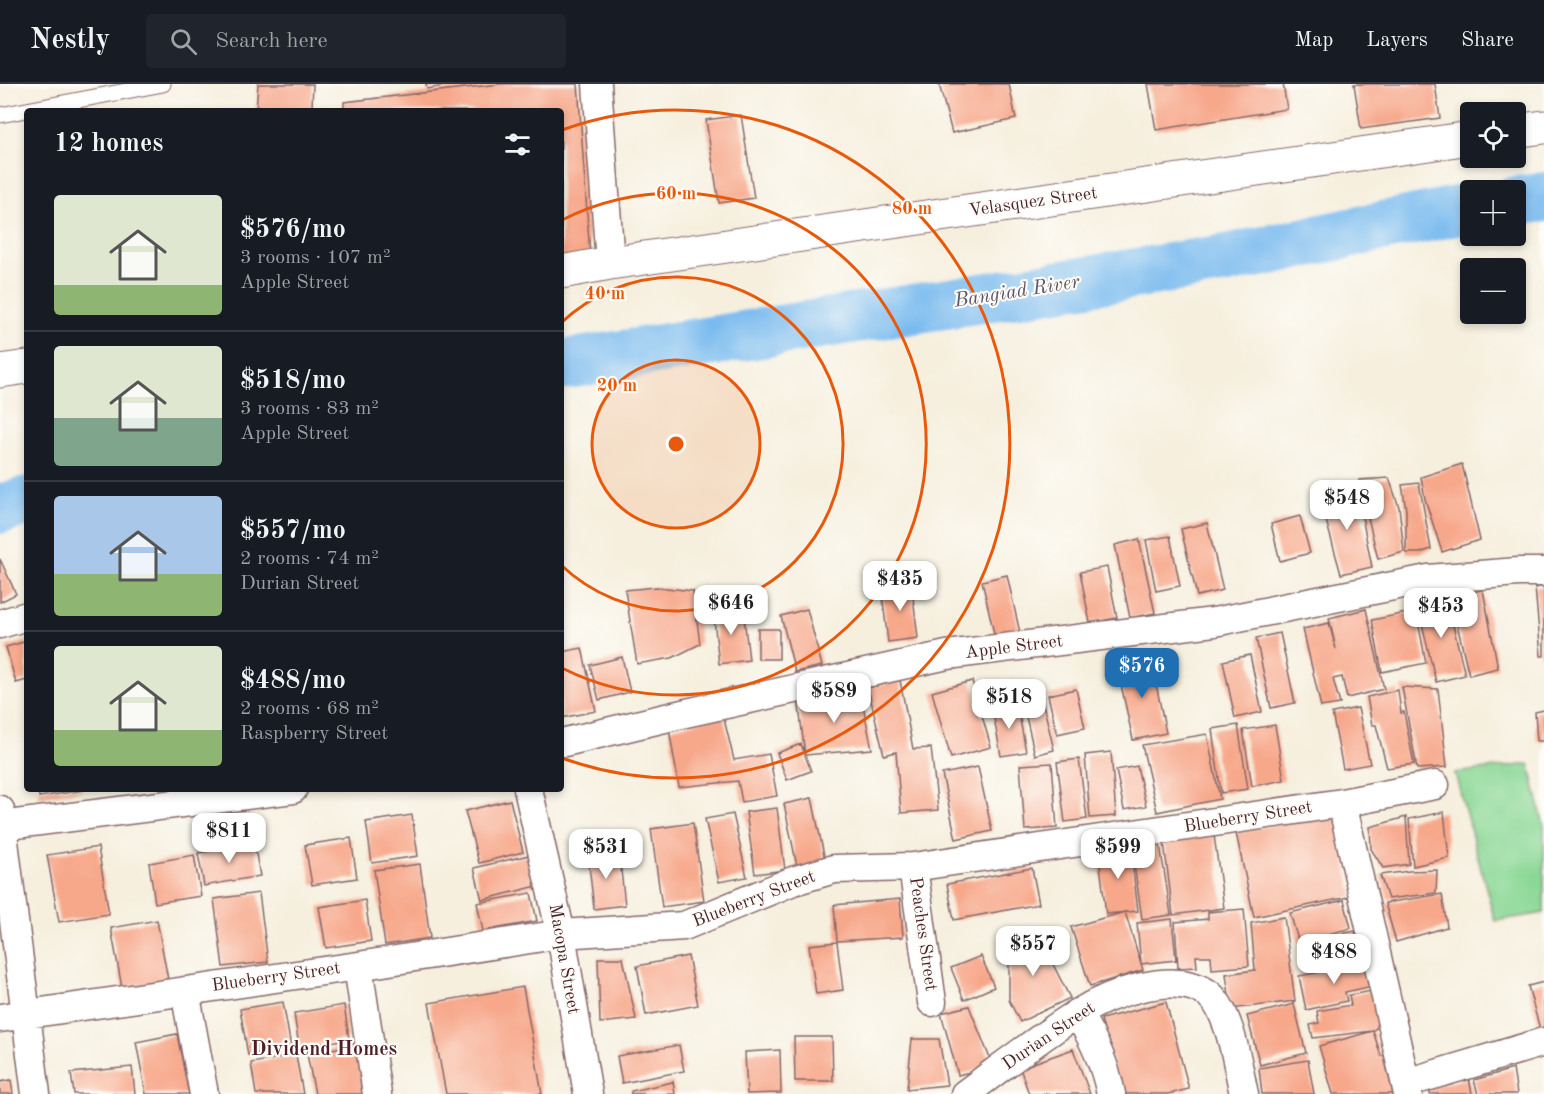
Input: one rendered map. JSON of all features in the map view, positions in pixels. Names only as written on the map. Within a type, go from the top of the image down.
[{"type":"main road","points":[[1526,129],[1544,127]]},
{"type":"main road","name":"Velasquez Street","points":[[564,271],[1460,139]]},
{"type":"main road","points":[[0,371],[24,367]]},
{"type":"street","points":[[597,84],[610,263]]},
{"type":"street","name":"Apple Street","points":[[564,742],[686,712],[947,655],[1215,622],[1428,579],[1544,572]]},
{"type":"street","points":[[0,624],[24,617]]},
{"type":"street","name":"Blueberry Street","points":[[13,1016],[561,934],[684,926],[793,881],[834,869],[913,867],[1342,802],[1435,785]]},
{"type":"street","points":[[36,1094],[13,1016],[1,821],[266,792]]},
{"type":"street","name":"Macopa Street","points":[[529,792],[561,934],[588,1094]]},
{"type":"street","points":[[1342,802],[1407,1089],[1544,1042]]},
{"type":"street","name":"Peaches Street","points":[[913,867],[932,1002]]},
{"type":"street","points":[[358,966],[377,1094]]},
{"type":"street","name":"Durian Street","points":[[965,1094],[1077,1013],[1113,996],[1159,983],[1184,984],[1208,993],[1226,1017],[1244,1094]]},
{"type":"street","points":[[185,991],[204,1094]]},
{"type":"street","points":[[1077,1013],[1095,1041],[1111,1094]]},
{"type":"lane","points":[[37,108],[163,84]]},
{"type":"lane","points":[[0,115],[24,110]]},
{"type":"green space","points":[[1529,764],[1544,826],[1544,913],[1495,921],[1455,773]]},
{"type":"building","points":[[258,84],[313,84],[311,108],[256,108]]},
{"type":"building","points":[[426,84],[449,84],[449,85],[427,89]]},
{"type":"building","points":[[500,84],[578,84],[590,256],[564,260],[564,108],[344,108],[344,102]]},
{"type":"building","points":[[939,84],[1009,84],[1016,119],[952,133]]},
{"type":"building","points":[[1148,84],[1283,84],[1287,109],[1156,130]]},
{"type":"building","points":[[1354,84],[1435,84],[1440,118],[1361,129]]},
{"type":"building","points":[[741,115],[754,198],[719,203],[706,120]]},
{"type":"building","points":[[1462,464],[1480,540],[1442,552],[1425,499],[1421,477]]},
{"type":"building","points":[[1389,478],[1399,507],[1404,552],[1378,559],[1359,480]]},
{"type":"building","points":[[1419,483],[1431,549],[1420,553],[1406,553],[1406,510],[1402,485]]},
{"type":"building","points":[[1356,487],[1372,567],[1341,574],[1320,499]]},
{"type":"building","points":[[1300,516],[1310,553],[1280,561],[1271,524]]},
{"type":"building","points":[[1207,523],[1223,590],[1197,596],[1181,529]]},
{"type":"building","points":[[1170,536],[1180,586],[1156,591],[1146,540]]},
{"type":"building","points":[[1139,539],[1155,613],[1130,618],[1115,545]]},
{"type":"building","points":[[0,559],[16,594],[0,602]]},
{"type":"building","points":[[1107,567],[1117,618],[1090,623],[1080,572]]},
{"type":"building","points":[[1007,575],[1020,633],[995,638],[982,581]]},
{"type":"building","points":[[911,581],[918,638],[888,642],[881,585]]},
{"type":"building","points":[[657,587],[693,591],[700,644],[672,658],[637,664],[625,590]]},
{"type":"building","points":[[1535,587],[1544,587],[1544,656],[1541,656]]},
{"type":"building","points":[[1483,590],[1498,668],[1469,675],[1450,595]]},
{"type":"building","points":[[1446,596],[1465,675],[1436,682],[1417,603]]},
{"type":"building","points":[[743,608],[749,660],[719,664],[713,611]]},
{"type":"building","points":[[807,609],[822,666],[795,672],[781,616]]},
{"type":"building","points":[[1366,609],[1384,689],[1347,698],[1342,677],[1333,679],[1340,704],[1321,707],[1303,629],[1329,623],[1336,649],[1329,618]]},
{"type":"building","points":[[1416,611],[1426,663],[1382,672],[1372,620]]},
{"type":"building","points":[[758,629],[779,629],[779,659],[758,659]]},
{"type":"building","points":[[1280,633],[1295,703],[1271,708],[1256,638]]},
{"type":"building","points":[[24,642],[24,681],[16,683],[6,647]]},
{"type":"building","points":[[582,648],[596,711],[564,717],[564,651]]},
{"type":"building","points":[[1250,655],[1262,712],[1235,718],[1223,661]]},
{"type":"building","points":[[622,657],[630,692],[599,700],[590,665]]},
{"type":"building","points":[[1151,659],[1166,733],[1133,740],[1117,666]]},
{"type":"building","points":[[900,680],[913,749],[931,748],[938,810],[901,813],[896,752],[884,755],[868,688]]},
{"type":"building","points":[[972,681],[991,747],[951,758],[932,692]]},
{"type":"building","points":[[1402,687],[1438,689],[1447,767],[1417,769]]},
{"type":"building","points":[[1076,689],[1085,728],[1057,734],[1048,695]]},
{"type":"building","points":[[1398,690],[1401,713],[1404,712],[1414,764],[1387,768],[1376,725],[1372,725],[1367,697]]},
{"type":"building","points":[[860,691],[872,749],[805,755],[798,699]]},
{"type":"building","points":[[1041,695],[1054,750],[1035,755],[1022,700]]},
{"type":"building","points":[[1017,703],[1026,752],[1001,756],[992,707]]},
{"type":"building","points":[[1358,708],[1370,764],[1343,769],[1332,713]]},
{"type":"building","points":[[1544,710],[1544,741],[1537,741],[1535,712]]},
{"type":"building","points":[[723,715],[734,760],[769,754],[777,796],[742,802],[738,781],[679,787],[669,729]]},
{"type":"building","points":[[1238,725],[1248,789],[1221,793],[1212,729]]},
{"type":"building","points":[[1275,725],[1284,780],[1252,786],[1243,730]]},
{"type":"building","points":[[1207,734],[1220,799],[1157,812],[1142,745]]},
{"type":"building","points":[[801,744],[811,771],[787,780],[777,753]]},
{"type":"building","points":[[1111,752],[1116,816],[1090,818],[1085,755]]},
{"type":"building","points":[[1079,759],[1087,819],[1065,822],[1057,762]]},
{"type":"building","points":[[1052,763],[1057,828],[1025,830],[1020,765]]},
{"type":"building","points":[[1137,766],[1146,806],[1124,810],[1116,770]]},
{"type":"building","points":[[978,767],[992,831],[956,839],[942,774]]},
{"type":"building","points":[[38,792],[70,792],[39,797]]},
{"type":"building","points":[[812,798],[826,865],[798,871],[784,804]]},
{"type":"building","points":[[510,800],[523,852],[479,863],[465,811]]},
{"type":"building","points":[[777,808],[785,870],[755,874],[746,812]]},
{"type":"building","points":[[1335,812],[1353,896],[1254,917],[1236,833]]},
{"type":"building","points":[[1444,812],[1449,858],[1413,866],[1409,819]]},
{"type":"building","points":[[733,814],[747,877],[719,882],[705,819]]},
{"type":"building","points":[[412,815],[418,856],[372,863],[366,822]]},
{"type":"building","points":[[1406,817],[1409,864],[1383,868],[1371,849],[1370,827]]},
{"type":"building","points":[[693,823],[704,901],[662,907],[651,829]]},
{"type":"building","points":[[1214,835],[1224,908],[1173,915],[1164,842]]},
{"type":"building","points":[[351,838],[357,878],[312,885],[305,845]]},
{"type":"building","points":[[254,843],[260,876],[204,886],[198,853]]},
{"type":"building","points":[[1130,845],[1138,911],[1106,914],[1098,849]]},
{"type":"building","points":[[1160,845],[1171,915],[1142,919],[1132,849]]},
{"type":"building","points":[[98,847],[109,914],[59,922],[47,855]]},
{"type":"building","points":[[619,852],[625,905],[594,909],[588,856]]},
{"type":"building","points":[[194,855],[201,896],[155,903],[149,863]]},
{"type":"building","points":[[529,855],[537,886],[482,900],[474,868]]},
{"type":"building","points":[[420,864],[430,938],[385,945],[374,870]]},
{"type":"building","points":[[1032,868],[1039,904],[954,920],[947,884]]},
{"type":"building","points":[[1437,870],[1436,893],[1388,899],[1380,875],[1409,871]]},
{"type":"building","points":[[259,893],[268,962],[223,967],[214,899]]},
{"type":"building","points":[[531,893],[537,921],[483,931],[477,903]]},
{"type":"building","points":[[1442,894],[1447,927],[1396,942],[1385,903]]},
{"type":"building","points":[[900,899],[903,937],[837,941],[834,905]]},
{"type":"building","points":[[365,900],[371,941],[326,948],[319,907]]},
{"type":"building","points":[[1344,900],[1351,928],[1307,940],[1355,931],[1361,959],[1307,970],[1290,913]]},
{"type":"building","points":[[1244,909],[1249,966],[1212,969],[1211,956],[1196,956],[1197,967],[1178,968],[1175,922],[1208,919],[1208,912]]},
{"type":"building","points":[[1125,912],[1143,970],[1090,986],[1071,927]]},
{"type":"building","points":[[1284,917],[1295,1001],[1231,1009],[1226,974],[1255,970],[1251,923]]},
{"type":"building","points":[[1172,919],[1176,960],[1141,964],[1137,923]]},
{"type":"building","points":[[157,920],[168,980],[122,988],[111,928]]},
{"type":"building","points":[[1034,927],[1070,998],[1020,1022],[1009,1000],[1009,940]]},
{"type":"building","points":[[837,942],[843,990],[816,994],[809,945]]},
{"type":"building","points":[[688,956],[698,1005],[646,1015],[637,966]]},
{"type":"building","points":[[981,956],[994,987],[964,1000],[951,968]]},
{"type":"building","points":[[598,958],[623,958],[636,1019],[600,1023]]},
{"type":"building","points":[[1368,963],[1373,986],[1345,992],[1347,1001],[1306,1010],[1299,976]]},
{"type":"building","points":[[1544,982],[1544,1032],[1541,1033],[1528,986]]},
{"type":"building","points":[[523,987],[542,1094],[446,1094],[429,1003]]},
{"type":"building","points":[[1372,991],[1378,1026],[1373,1031],[1313,1038],[1310,1025],[1319,1023],[1317,1011],[1351,1005],[1349,995]]},
{"type":"building","points":[[283,1002],[291,1047],[248,1055],[240,1009]]},
{"type":"building","points":[[1166,1002],[1189,1089],[1168,1094],[1120,1094],[1101,1019]]},
{"type":"building","points":[[1294,1004],[1306,1053],[1260,1065],[1247,1016]]},
{"type":"building","points":[[344,1005],[349,1039],[299,1047],[294,1013]]},
{"type":"building","points":[[969,1006],[993,1066],[958,1075],[941,1013]]},
{"type":"building","points":[[1373,1031],[1381,1056],[1384,1056],[1393,1094],[1333,1094],[1319,1046]]},
{"type":"building","points":[[177,1034],[189,1094],[146,1094],[136,1042]]},
{"type":"building","points":[[794,1037],[832,1037],[833,1081],[795,1081]]},
{"type":"building","points":[[912,1039],[939,1039],[947,1085],[907,1089]]},
{"type":"building","points":[[361,1043],[371,1094],[315,1094],[307,1054]]},
{"type":"building","points":[[679,1045],[684,1071],[622,1083],[617,1056]]},
{"type":"building","points":[[1073,1049],[1090,1094],[1029,1094],[1020,1068]]},
{"type":"building","points":[[780,1050],[781,1093],[747,1094],[745,1052]]},
{"type":"building","points":[[296,1055],[303,1094],[256,1094],[251,1063]]},
{"type":"building","points":[[1308,1060],[1314,1094],[1262,1094],[1259,1068]]},
{"type":"building","points":[[132,1067],[135,1094],[74,1094],[71,1073]]},
{"type":"building","points":[[1513,1069],[1517,1094],[1478,1094],[1474,1080]]},
{"type":"building","points":[[1469,1078],[1472,1094],[1430,1094],[1429,1087]]},
{"type":"building","points":[[11,1080],[13,1094],[0,1094],[0,1082]]},
{"type":"building","points":[[673,1082],[675,1094],[631,1094],[631,1091]]},
{"type":"waterway","name":"Bangiad River","points":[[1526,199],[1544,197]]},
{"type":"waterway","name":"Bangiad River","points":[[564,365],[1226,259],[1460,210]]},
{"type":"waterway","name":"Bangiad River","points":[[0,509],[24,502]]},
{"type":"district","name":"Dividend Homes","points":[[324,1050]]}]
